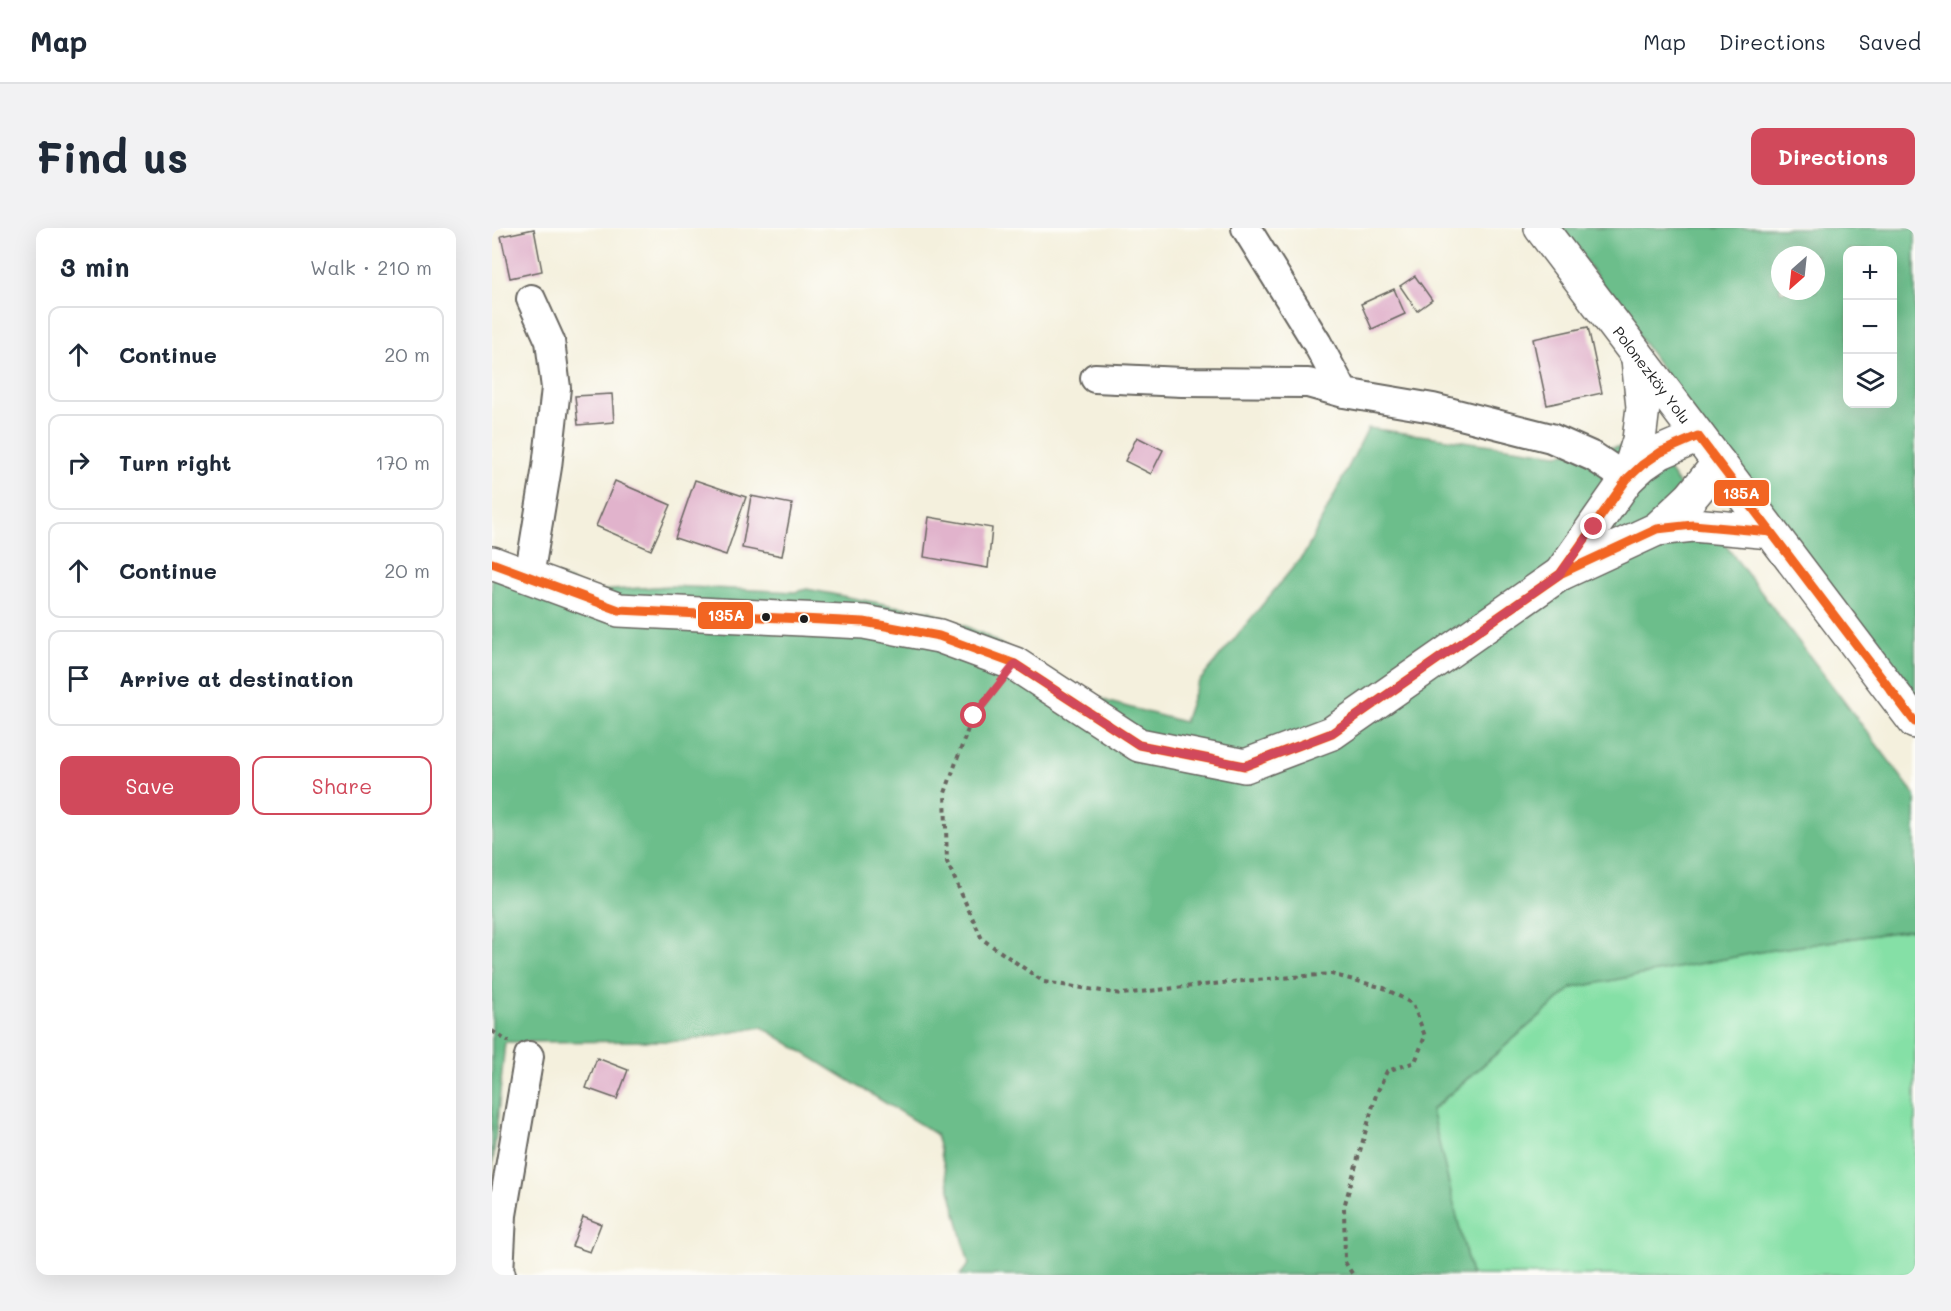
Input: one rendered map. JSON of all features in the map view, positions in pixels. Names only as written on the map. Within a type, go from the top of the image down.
[{"type":"street","points":[[1246,228],[1317,343],[1344,393]]},
{"type":"street","name":"Polonezköy Yolu","points":[[1540,228],[1915,722]]},
{"type":"street","points":[[529,577],[547,467],[556,388],[550,340],[531,299]]},
{"type":"street","points":[[1627,479],[1639,440],[1643,407],[1638,358]]},
{"type":"street","points":[[1095,378],[1182,382],[1308,383],[1344,393],[1433,408],[1551,438],[1594,458],[1627,479]]},
{"type":"street","points":[[1560,574],[1627,479],[1641,465],[1661,452],[1698,436]]},
{"type":"street","points":[[1657,529],[1691,496],[1719,463]]},
{"type":"street","points":[[492,563],[619,610],[864,622],[939,636],[1015,664],[1139,745],[1245,766],[1332,733],[1560,574],[1657,529],[1693,525],[1771,532]]},
{"type":"street","points":[[501,1275],[501,1215],[529,1056]]},
{"type":"path","points":[[1015,664],[974,716],[945,793],[946,862],[982,939],[1044,982],[1121,994],[1331,974],[1384,988],[1413,1004],[1425,1036],[1415,1062],[1387,1071],[1376,1095],[1344,1207],[1345,1262],[1353,1275]]},
{"type":"green space","points":[[1562,228],[1915,228],[1915,703],[1781,537]]},
{"type":"green space","points":[[1368,428],[1557,454],[1648,443],[1915,795],[1915,929],[1766,951],[1572,988],[1431,1110],[1471,1275],[960,1275],[969,1264],[936,1134],[762,1027],[683,1041],[505,1042],[492,1174],[492,552],[598,591],[669,586],[795,592],[807,589],[930,611],[983,634],[1044,669],[1109,702],[1184,722],[1197,684],[1305,553]]},
{"type":"green space","points":[[1915,929],[1915,1275],[1471,1275],[1431,1111],[1572,988],[1766,951]]},
{"type":"building","points":[[534,229],[542,271],[510,278],[501,236]]},
{"type":"building","points":[[1415,276],[1432,300],[1417,311],[1400,286]]},
{"type":"building","points":[[1394,289],[1405,314],[1372,329],[1361,304]]},
{"type":"building","points":[[1588,327],[1602,393],[1547,405],[1533,339]]},
{"type":"building","points":[[612,394],[614,422],[578,425],[575,396]]},
{"type":"building","points":[[1137,437],[1163,450],[1151,474],[1125,461]]},
{"type":"building","points":[[695,480],[746,497],[726,555],[675,538]]},
{"type":"building","points":[[615,481],[671,505],[651,550],[596,526]]},
{"type":"building","points":[[751,496],[792,504],[782,556],[742,548]]},
{"type":"building","points":[[929,517],[992,528],[988,568],[924,557]]},
{"type":"building","points":[[597,1058],[628,1070],[617,1099],[586,1088]]},
{"type":"building","points":[[583,1217],[601,1224],[590,1252],[572,1246]]},
{"type":"transit line","name":"135A","points":[[492,563],[619,610],[864,622],[939,636],[1015,664],[1139,745],[1245,766],[1332,733],[1560,574],[1627,479],[1661,452],[1698,436],[1915,722]]},
{"type":"transit line","name":"135A","points":[[1562,573],[1657,529],[1693,525],[1771,532]]},
{"type":"route","points":[[974,716],[1015,664],[1139,745],[1245,766],[1332,733],[1560,574],[1594,527]]}]
